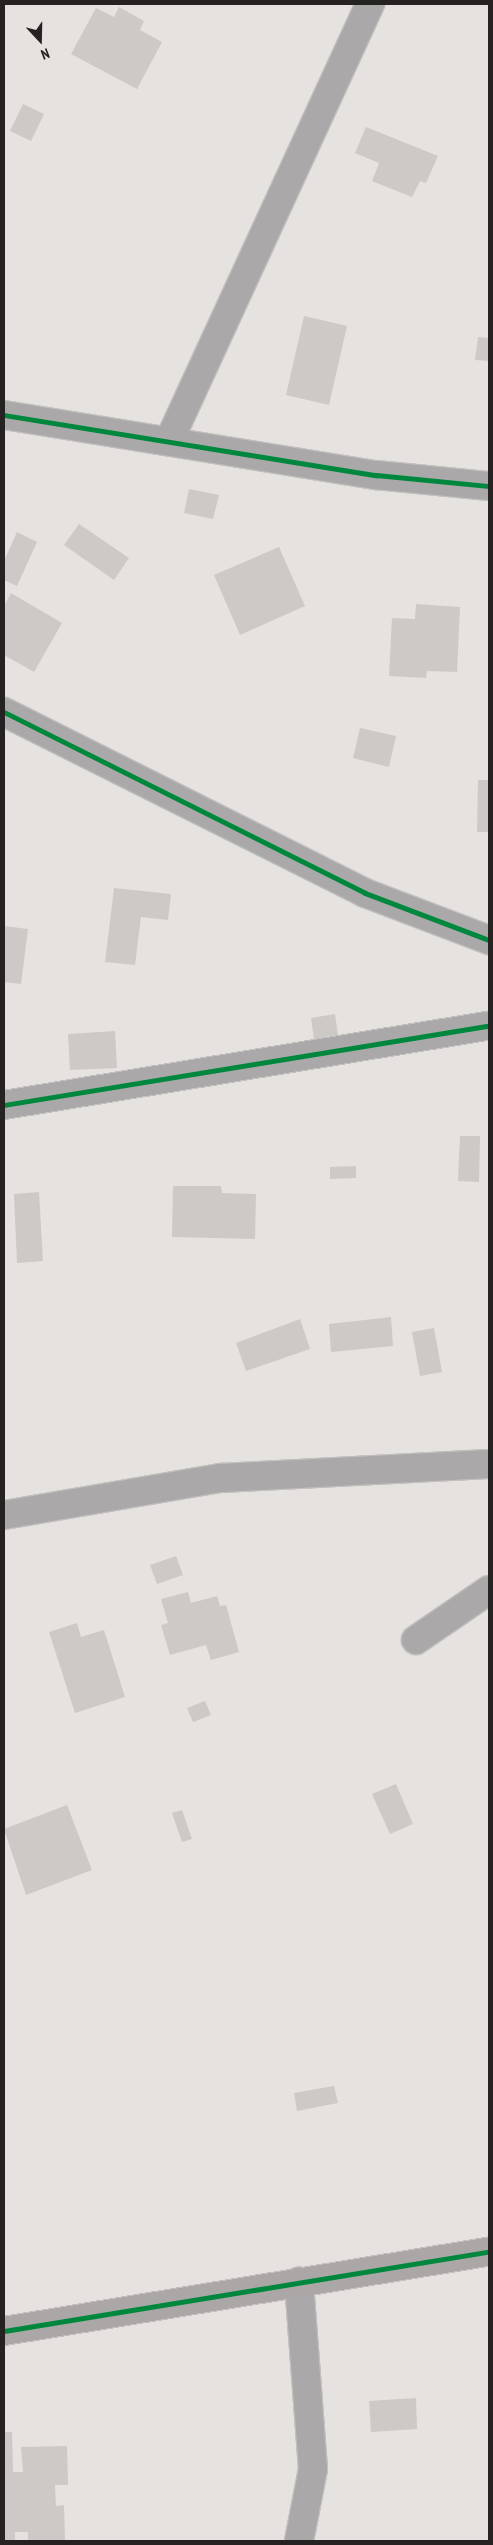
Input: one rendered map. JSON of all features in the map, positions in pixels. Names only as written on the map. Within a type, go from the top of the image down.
[{"type":"street","points":[[170,439],[370,4]]},
{"type":"street","points":[[4,415],[170,439],[376,475],[489,486]]},
{"type":"street","points":[[4,712],[365,893],[489,940]]},
{"type":"street","points":[[4,1105],[489,1026]]},
{"type":"street","points":[[4,1515],[221,1478],[489,1464]]},
{"type":"street","points":[[416,1640],[489,1590]]},
{"type":"street","points":[[4,2331],[489,2252]]},
{"type":"street","points":[[299,2282],[313,2469],[299,2541]]},
{"type":"building","points":[[119,7],[144,21],[140,30],[162,42],[137,89],[71,54],[96,8],[114,17]]},
{"type":"building","points":[[23,104],[44,114],[31,141],[10,131]]},
{"type":"building","points":[[366,127],[438,156],[426,183],[420,181],[412,197],[372,181],[379,163],[355,153]]},
{"type":"building","points":[[304,316],[347,326],[329,405],[286,395]]},
{"type":"building","points":[[478,337],[489,338],[489,361],[475,360]]},
{"type":"building","points":[[189,489],[219,495],[213,519],[184,513]]},
{"type":"building","points":[[79,524],[129,558],[114,580],[64,545]]},
{"type":"building","points":[[17,532],[37,542],[17,586],[4,580],[4,561]]},
{"type":"building","points":[[279,547],[305,606],[240,635],[214,575]]},
{"type":"building","points":[[11,593],[62,623],[34,672],[4,655],[4,606]]},
{"type":"building","points":[[416,604],[460,607],[457,672],[427,671],[426,678],[389,676],[392,618],[415,619]]},
{"type":"building","points":[[360,728],[396,736],[389,767],[353,758]]},
{"type":"building","points":[[478,780],[489,780],[489,832],[477,832]]},
{"type":"building","points":[[114,888],[171,894],[168,920],[141,917],[135,965],[105,962]]},
{"type":"building","points":[[4,926],[28,929],[21,984],[4,982]]},
{"type":"building","points":[[335,1014],[338,1035],[314,1039],[311,1018]]},
{"type":"building","points":[[115,1031],[117,1068],[70,1070],[68,1034]]},
{"type":"building","points":[[460,1136],[480,1136],[479,1182],[458,1181]]},
{"type":"building","points":[[356,1166],[356,1178],[330,1179],[330,1167]]},
{"type":"building","points":[[173,1186],[221,1186],[222,1193],[256,1194],[255,1239],[172,1237]]},
{"type":"building","points":[[39,1192],[43,1261],[17,1263],[14,1194]]},
{"type":"building","points":[[391,1317],[393,1346],[331,1352],[329,1324]]},
{"type":"building","points":[[300,1319],[310,1349],[246,1371],[236,1343]]},
{"type":"building","points":[[434,1328],[442,1372],[420,1376],[412,1332]]},
{"type":"building","points":[[176,1556],[183,1575],[157,1584],[150,1565]]},
{"type":"building","points":[[188,1592],[191,1603],[217,1596],[220,1606],[226,1605],[239,1652],[211,1660],[206,1645],[170,1655],[161,1625],[168,1623],[161,1599]]},
{"type":"building","points":[[77,1623],[81,1637],[104,1630],[125,1697],[75,1713],[49,1632]]},
{"type":"building","points":[[205,1701],[211,1715],[193,1722],[187,1708]]},
{"type":"building","points":[[396,1784],[413,1824],[390,1834],[372,1794]]},
{"type":"building","points":[[67,1805],[92,1870],[26,1895],[4,1829]]},
{"type":"building","points":[[182,1810],[192,1839],[182,1842],[172,1813]]},
{"type":"building","points":[[334,2086],[338,2103],[297,2111],[294,2093]]},
{"type":"building","points":[[416,2398],[417,2429],[371,2432],[369,2401]]},
{"type":"building","points":[[4,2432],[12,2432],[13,2472],[23,2472],[21,2447],[67,2446],[68,2485],[55,2485],[56,2506],[64,2505],[65,2541],[28,2541],[28,2532],[15,2532],[15,2541],[4,2541]]},
{"type":"cycle path","points":[[4,415],[376,475],[489,486]]},
{"type":"cycle path","points":[[4,712],[365,893],[489,940]]},
{"type":"cycle path","points":[[4,1105],[489,1026]]},
{"type":"cycle path","points":[[4,2331],[489,2252]]}]
